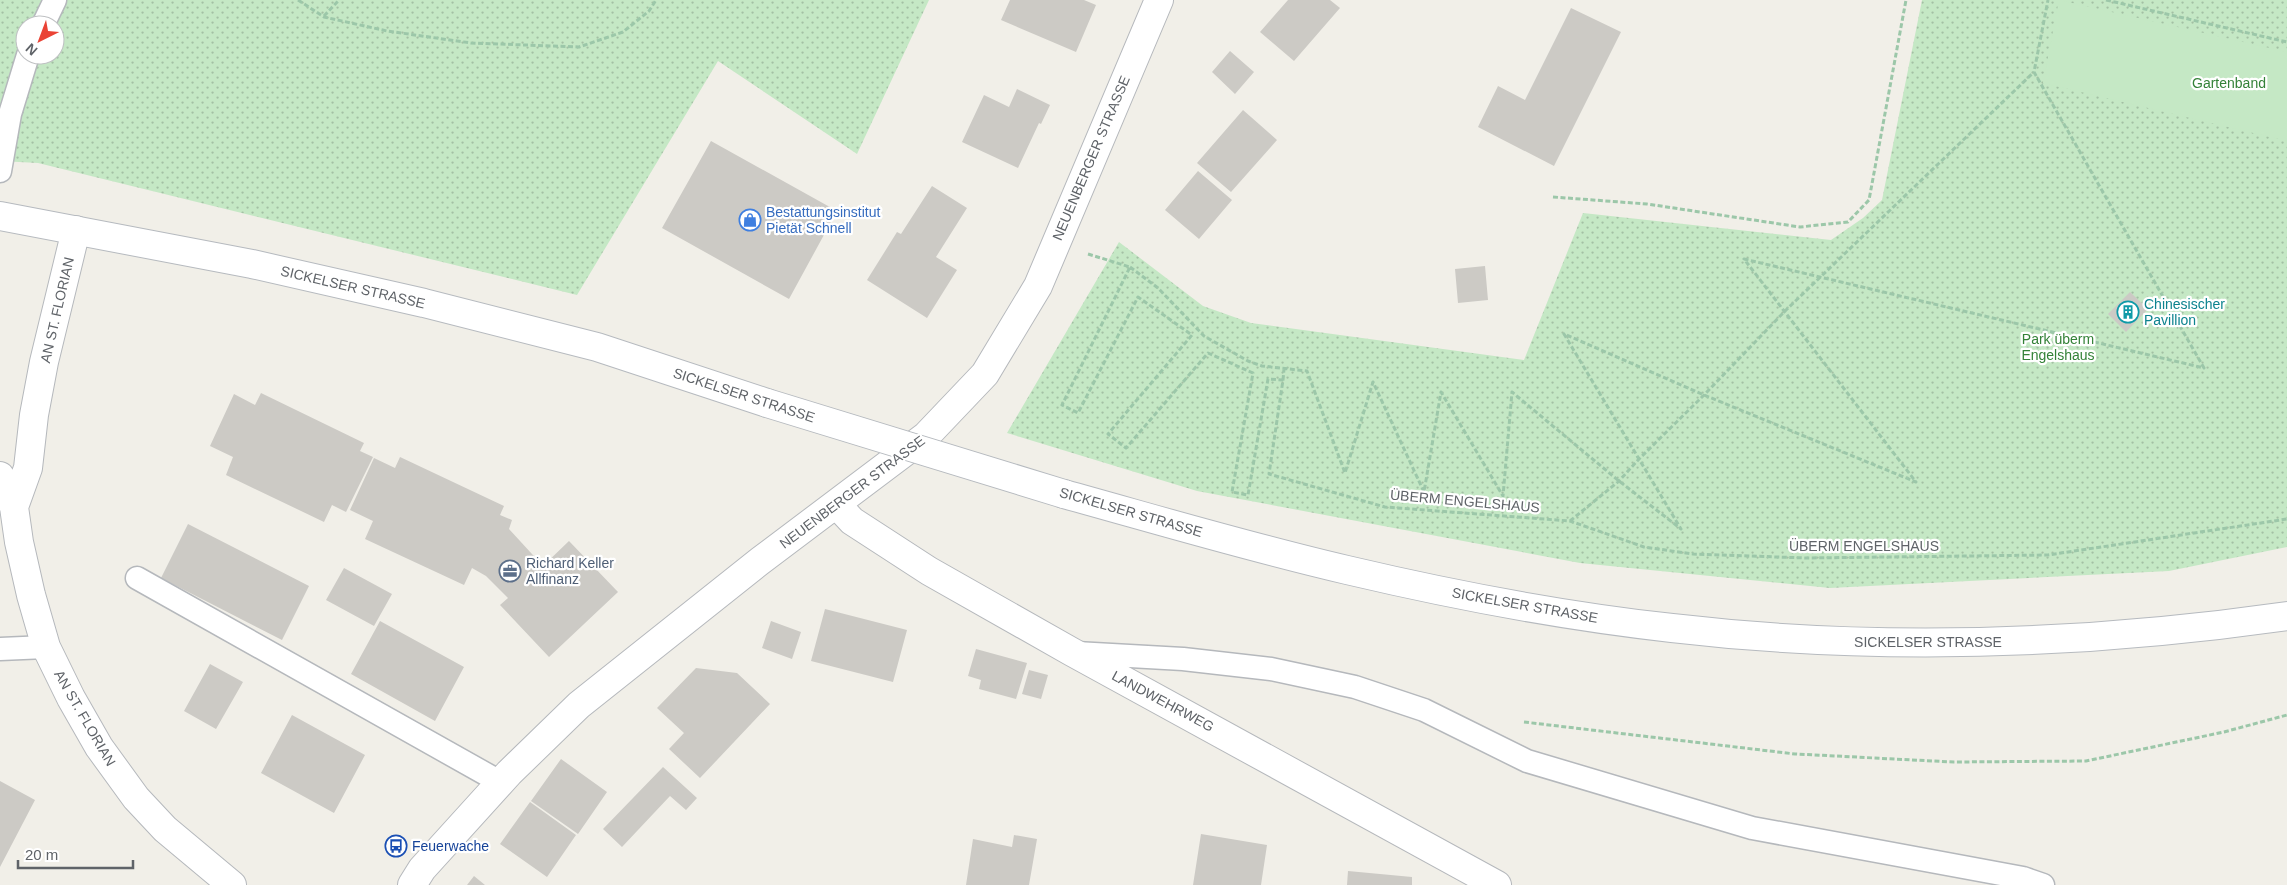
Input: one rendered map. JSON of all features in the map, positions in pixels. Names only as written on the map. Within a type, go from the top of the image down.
[{"type":"street","name":"NEUENBERGER STRASSE","points":[[412,885],[422,869],[500,782],[579,704],[760,561],[837,505],[926,436],[985,374],[1038,286],[1159,0]]},
{"type":"street","name":"SICKELSER STRASSE","points":[[0,216],[252,264],[424,303],[596,348],[767,403],[1064,494],[1346,570],[1474,597],[1565,613],[1672,628],[1804,640],[1911,644],[2112,637],[2205,628],[2287,616]]},
{"type":"street","name":"AN ST. FLORIAN","points":[[14,507],[28,468],[34,415],[44,362],[76,230]]},
{"type":"street","name":"AN ST. FLORIAN","points":[[0,476],[14,507],[19,542],[31,595],[46,647],[71,698],[100,747],[128,787],[165,829],[232,885]]},
{"type":"street","name":"LANDWEHRWEG","points":[[837,505],[852,521],[908,558],[1072,652],[1497,885]]},
{"type":"lane","points":[[48,15],[55,0]]},
{"type":"lane","points":[[0,171],[10,114],[25,65]]},
{"type":"lane","points":[[136,578],[500,782]]},
{"type":"lane","points":[[0,649],[46,647]]},
{"type":"lane","points":[[1072,652],[1183,659],[1271,669],[1355,688],[1424,710],[1528,761],[1752,828],[2023,878],[2043,885]]},
{"type":"path","points":[[298,0],[324,17],[387,30],[471,43],[579,46],[623,32],[649,11],[656,0]]},
{"type":"path","points":[[324,17],[339,0]]},
{"type":"path","points":[[1553,197],[1647,204],[1800,227],[1848,222],[1869,200],[1906,0]]},
{"type":"path","points":[[1570,521],[1619,481],[1639,458],[1704,395],[1785,311],[2034,72],[2048,0]]},
{"type":"path","points":[[2106,0],[2287,42]]},
{"type":"path","points":[[1055,242],[1083,253],[1130,267],[1158,288],[1204,336],[1248,360],[1262,366],[1307,371],[1345,473],[1373,382],[1424,492],[1441,392],[1503,496],[1512,392],[1619,481],[1681,529],[1564,334],[1704,395],[1916,482],[1744,259],[2204,368],[2034,72]]},
{"type":"path","points":[[1130,267],[1062,405],[1078,413],[1138,296],[1192,335],[1108,434],[1126,448],[1208,352],[1253,373],[1232,492],[1248,495],[1268,379],[1283,380],[1284,369]]},
{"type":"path","name":"ÜBERM ENGELSHAUS","points":[[1283,380],[1269,474],[1385,507],[1570,521],[1644,547],[1693,554],[1806,558],[2048,555],[2287,519]]},
{"type":"path","points":[[1522,722],[1794,754],[1954,762],[2086,761],[2224,732],[2287,714]]},
{"type":"green space","points":[[0,0],[929,0],[857,154],[718,61],[577,295],[38,163],[0,161]]},
{"type":"green space","name":"Park überm Engelshaus","points":[[1922,0],[2287,0],[2287,547],[2169,571],[1830,588],[1580,563],[1197,491],[1007,433],[1119,242],[1203,306],[1251,323],[1524,360],[1583,213],[1831,240],[1863,218],[1882,200]]},
{"type":"green space","name":"Gartenband","points":[[2059,0],[2287,52],[2287,141],[2043,83]]},
{"type":"building","points":[[1010,0],[1084,0],[1096,5],[1076,52],[1001,20]]},
{"type":"building","points":[[1288,0],[1330,0],[1340,8],[1294,61],[1260,32]]},
{"type":"building","points":[[1571,8],[1621,32],[1554,166],[1478,127],[1498,86],[1525,100]]},
{"type":"building","points":[[1230,51],[1254,72],[1235,94],[1212,72]]},
{"type":"building","points":[[1017,89],[1050,105],[1041,124],[1039,123],[1018,168],[962,142],[984,95],[1009,107]]},
{"type":"building","points":[[1243,110],[1277,140],[1231,192],[1197,163]]},
{"type":"building","name":"Bestattungsinstitut Pietät Schnell","points":[[711,141],[837,211],[789,299],[662,228]]},
{"type":"building","points":[[1198,171],[1232,200],[1199,239],[1165,210]]},
{"type":"building","points":[[932,186],[967,208],[936,257],[957,270],[927,318],[867,280],[897,232],[901,234]]},
{"type":"building","points":[[1485,266],[1488,300],[1458,303],[1455,269]]},
{"type":"building","name":"Chinesischer Pavillion","points":[[2130,292],[2148,309],[2126,332],[2108,314]]},
{"type":"building","points":[[261,393],[364,443],[360,451],[373,457],[346,512],[332,505],[324,522],[226,475],[233,457],[210,446],[234,394],[255,405]]},
{"type":"building","points":[[400,457],[504,506],[500,515],[512,520],[509,529],[543,566],[569,541],[618,592],[549,657],[500,605],[508,598],[486,576],[472,568],[464,585],[365,539],[373,521],[350,510],[374,458],[395,468]]},
{"type":"building","points":[[188,524],[309,586],[282,640],[161,578]]},
{"type":"building","points":[[344,568],[392,594],[374,626],[326,600]]},
{"type":"building","points":[[825,609],[907,630],[893,682],[811,661]]},
{"type":"building","points":[[380,621],[464,667],[435,721],[351,674]]},
{"type":"building","points":[[771,621],[801,632],[792,659],[762,648]]},
{"type":"building","points":[[976,649],[1027,663],[1016,699],[979,689],[981,680],[968,676]]},
{"type":"building","points":[[210,664],[243,682],[216,729],[184,711]]},
{"type":"building","points":[[696,668],[737,673],[770,704],[700,778],[669,749],[684,733],[657,708]]},
{"type":"building","points":[[1029,670],[1048,675],[1041,699],[1022,694]]},
{"type":"building","points":[[292,715],[365,755],[334,813],[261,773]]},
{"type":"building","points":[[561,759],[607,792],[578,834],[531,801]]},
{"type":"building","points":[[663,767],[697,798],[686,810],[670,796],[622,847],[603,829]]},
{"type":"building","points":[[0,781],[35,800],[0,867]]},
{"type":"building","points":[[530,802],[576,835],[547,877],[500,844]]},
{"type":"building","points":[[1201,834],[1267,845],[1261,885],[1193,885]]},
{"type":"building","points":[[1014,835],[1037,839],[1029,885],[966,885],[973,839],[1012,847]]},
{"type":"building","points":[[1348,871],[1412,877],[1412,885],[1347,885]]},
{"type":"building","points":[[474,876],[485,885],[467,885]]},
{"type":"place","name":"Bestattungsinstitut Pietät Schnell","points":[[750,220]]},
{"type":"place","name":"Chinesischer Pavillion","points":[[2128,312]]},
{"type":"place","name":"Richard Keller Allfinanz","points":[[510,571]]},
{"type":"place","name":"Feuerwache","points":[[396,846]]}]
